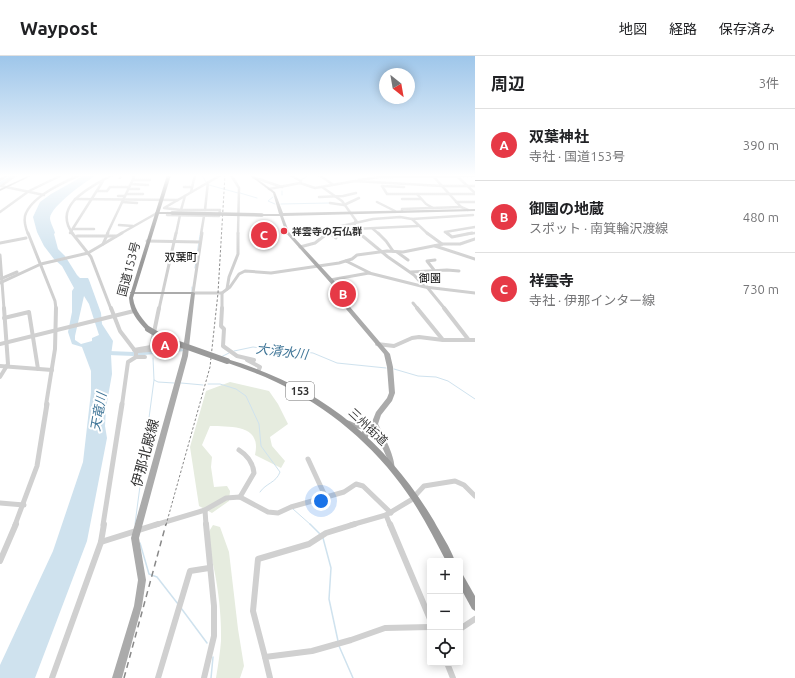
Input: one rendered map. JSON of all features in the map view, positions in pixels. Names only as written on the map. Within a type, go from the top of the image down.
[{"type":"highway","name":"国道153号","points":[[160,204],[147,241],[130,302],[138,319],[148,329],[165,339],[227,361]]},
{"type":"highway","name":"三州街道","points":[[227,361],[285,383],[311,397],[365,438],[392,467],[414,497],[449,558]]},
{"type":"highway","points":[[463,584],[475,606]]},
{"type":"main road","points":[[278,204],[287,232],[337,287],[348,308],[377,344],[383,349],[389,360],[392,392],[390,399],[378,414],[372,425],[365,431],[365,438]]},
{"type":"main road","points":[[157,212],[170,211],[281,215],[475,210]]},
{"type":"main road","points":[[132,293],[193,293]]},
{"type":"main road","name":"伊那北殿線","points":[[117,678],[138,606],[142,580],[136,544],[138,529],[186,348],[193,293]]},
{"type":"main road","points":[[345,422],[359,427],[372,425]]},
{"type":"main road","points":[[372,425],[390,458],[392,467]]},
{"type":"street","points":[[0,212],[12,204]]},
{"type":"street","points":[[0,561],[24,505],[37,466],[58,330],[55,302],[42,264],[26,229],[25,216],[33,204]]},
{"type":"street","points":[[71,204],[66,216],[66,224],[70,233],[86,253],[100,279],[113,317],[117,324],[135,353],[145,357]]},
{"type":"street","points":[[70,233],[89,204]]},
{"type":"street","points":[[102,244],[121,204]]},
{"type":"street","points":[[170,211],[167,215],[219,216],[220,210],[170,211],[164,208],[171,204]]},
{"type":"street","points":[[181,210],[183,204]]},
{"type":"street","points":[[205,210],[206,204]]},
{"type":"street","points":[[227,290],[229,277],[238,254],[239,204]]},
{"type":"street","points":[[337,204],[344,205],[352,213],[356,222],[354,229]]},
{"type":"street","points":[[381,204],[396,211],[400,217]]},
{"type":"street","points":[[428,204],[433,208]]},
{"type":"street","points":[[458,204],[468,210]]},
{"type":"street","points":[[402,211],[402,209],[461,207]]},
{"type":"street","points":[[1,281],[42,264],[86,253],[157,212]]},
{"type":"street","points":[[52,678],[101,542],[128,362],[135,353],[151,347],[180,215]]},
{"type":"street","points":[[300,247],[315,243],[337,226],[356,222],[400,217],[412,219],[474,215]]},
{"type":"street","points":[[204,216],[199,242],[193,293],[222,292],[227,290],[237,276],[243,271],[271,273],[346,261],[358,255],[420,249],[443,244],[460,244],[473,240],[475,234],[452,237],[445,232],[475,227]]},
{"type":"street","points":[[412,219],[436,241],[443,244]]},
{"type":"street","points":[[118,225],[133,226]]},
{"type":"street","points":[[333,230],[418,226]]},
{"type":"street","points":[[74,229],[94,229]]},
{"type":"street","points":[[354,229],[410,272],[426,287],[468,339]]},
{"type":"street","points":[[373,229],[395,251],[408,260]]},
{"type":"street","points":[[329,233],[336,238]]},
{"type":"street","points":[[77,236],[116,236]]},
{"type":"street","points":[[0,243],[26,238]]},
{"type":"street","points":[[438,238],[443,244]]},
{"type":"street","points":[[147,241],[199,242]]},
{"type":"street","points":[[434,246],[475,259]]},
{"type":"street","points":[[420,249],[425,253]]},
{"type":"street","points":[[0,255],[8,364],[0,376]]},
{"type":"street","points":[[434,270],[426,261],[435,260]]},
{"type":"street","points":[[346,261],[370,273],[426,287],[475,293]]},
{"type":"street","points":[[1,281],[34,264]]},
{"type":"street","points":[[410,272],[434,270],[459,271]]},
{"type":"street","points":[[330,280],[370,273]]},
{"type":"street","points":[[222,292],[221,326],[224,329],[223,346],[260,367],[258,372]]},
{"type":"street","points":[[413,303],[443,340]]},
{"type":"street","points":[[0,344],[134,311]]},
{"type":"street","points":[[4,318],[29,312],[38,370]]},
{"type":"street","points":[[377,344],[394,346],[412,338],[420,337],[443,340],[475,340]]},
{"type":"street","points":[[135,353],[186,348]]},
{"type":"street","points":[[245,359],[254,360]]},
{"type":"street","points":[[0,366],[52,370]]},
{"type":"street","points":[[239,450],[245,452],[254,472],[253,476],[241,490],[240,497]]},
{"type":"street","points":[[308,459],[326,498]]},
{"type":"street","points":[[270,678],[253,611],[258,559],[308,544],[322,535],[389,514],[414,497],[424,486],[451,481],[460,482],[475,496]]},
{"type":"street","points":[[101,542],[138,529],[205,510],[226,498],[240,497],[268,512],[275,514],[291,507],[344,492],[356,484],[360,484],[389,514],[427,611]]},
{"type":"street","points":[[0,503],[24,505]]},
{"type":"street","points":[[204,678],[214,636],[214,606],[209,568],[205,510]]},
{"type":"street","points":[[158,678],[190,571],[209,568]]},
{"type":"street","points":[[463,627],[475,619]]},
{"type":"street","points":[[265,657],[312,651],[385,628],[427,627]]},
{"type":"street","points":[[448,666],[453,678]]},
{"type":"shaded area","points":[[230,382],[269,391],[278,404],[288,424],[270,437],[272,446],[285,461],[281,468],[255,455],[256,445],[254,438],[249,432],[243,429],[235,427],[210,426],[202,445],[212,457],[211,467],[214,487],[227,486],[230,491],[229,501],[212,513],[199,506],[190,447],[206,391]]},
{"type":"shaded area","points":[[213,525],[220,527],[229,552],[244,666],[240,678],[216,678],[221,641],[218,588],[205,538]]},
{"type":"water","name":"天竜川","points":[[39,204],[59,204],[50,218],[58,249],[65,256],[80,278],[88,278],[101,313],[102,324],[113,341],[111,355],[112,374],[106,408],[105,426],[107,438],[87,541],[35,678],[0,678],[0,665],[53,551],[83,462],[91,392],[91,371],[82,347],[72,344],[68,332],[72,312],[72,291],[74,288],[62,266],[54,259],[44,246],[37,232],[33,217]],"holes":[[[84,296],[89,304],[99,335],[92,338],[92,341],[81,344],[75,340]]]},
{"type":"waterway","points":[[195,268],[200,235]]},
{"type":"waterway","points":[[192,287],[192,292]]},
{"type":"waterway","name":"大清水川","points":[[234,351],[253,347],[282,351],[305,352],[313,353],[337,363],[386,368]]},
{"type":"waterway","name":"大清水川","points":[[108,353],[134,354],[183,349]]},
{"type":"waterway","name":"大清水川","points":[[221,357],[229,353]]},
{"type":"waterway","points":[[153,358],[154,380]]},
{"type":"waterway","name":"大清水川","points":[[394,369],[418,376],[436,377],[448,381],[475,399]]},
{"type":"waterway","points":[[135,524],[154,380]]},
{"type":"waterway","points":[[154,380],[158,382],[174,383]]},
{"type":"waterway","points":[[181,383],[203,385]]},
{"type":"waterway","points":[[208,384],[220,384],[236,389],[246,396],[259,424],[261,446],[280,472],[278,476],[260,492]]},
{"type":"waterway","points":[[293,509],[311,525]]},
{"type":"waterway","points":[[311,525],[320,534]]},
{"type":"waterway","points":[[323,538],[331,568],[329,599],[338,641]]},
{"type":"waterway","points":[[140,543],[149,574],[157,577],[178,604]]},
{"type":"waterway","points":[[181,608],[207,643]]},
{"type":"waterway","points":[[339,646],[353,678]]},
{"type":"waterway","points":[[211,678],[213,657]]},
{"type":"railway","points":[[166,525],[210,367],[218,293],[223,204]]},
{"type":"railway","points":[[124,678],[166,524]]},
{"type":"place","name":"祥雲寺の石仏群","points":[[284,231]]},
{"type":"place","name":"祥雲寺","points":[[264,235]]},
{"type":"place","name":"御園の地蔵","points":[[343,294]]},
{"type":"place","name":"双葉神社","points":[[165,345]]},
{"type":"district","name":"双葉町","points":[[181,257]]},
{"type":"district","name":"御園","points":[[430,278]]}]
